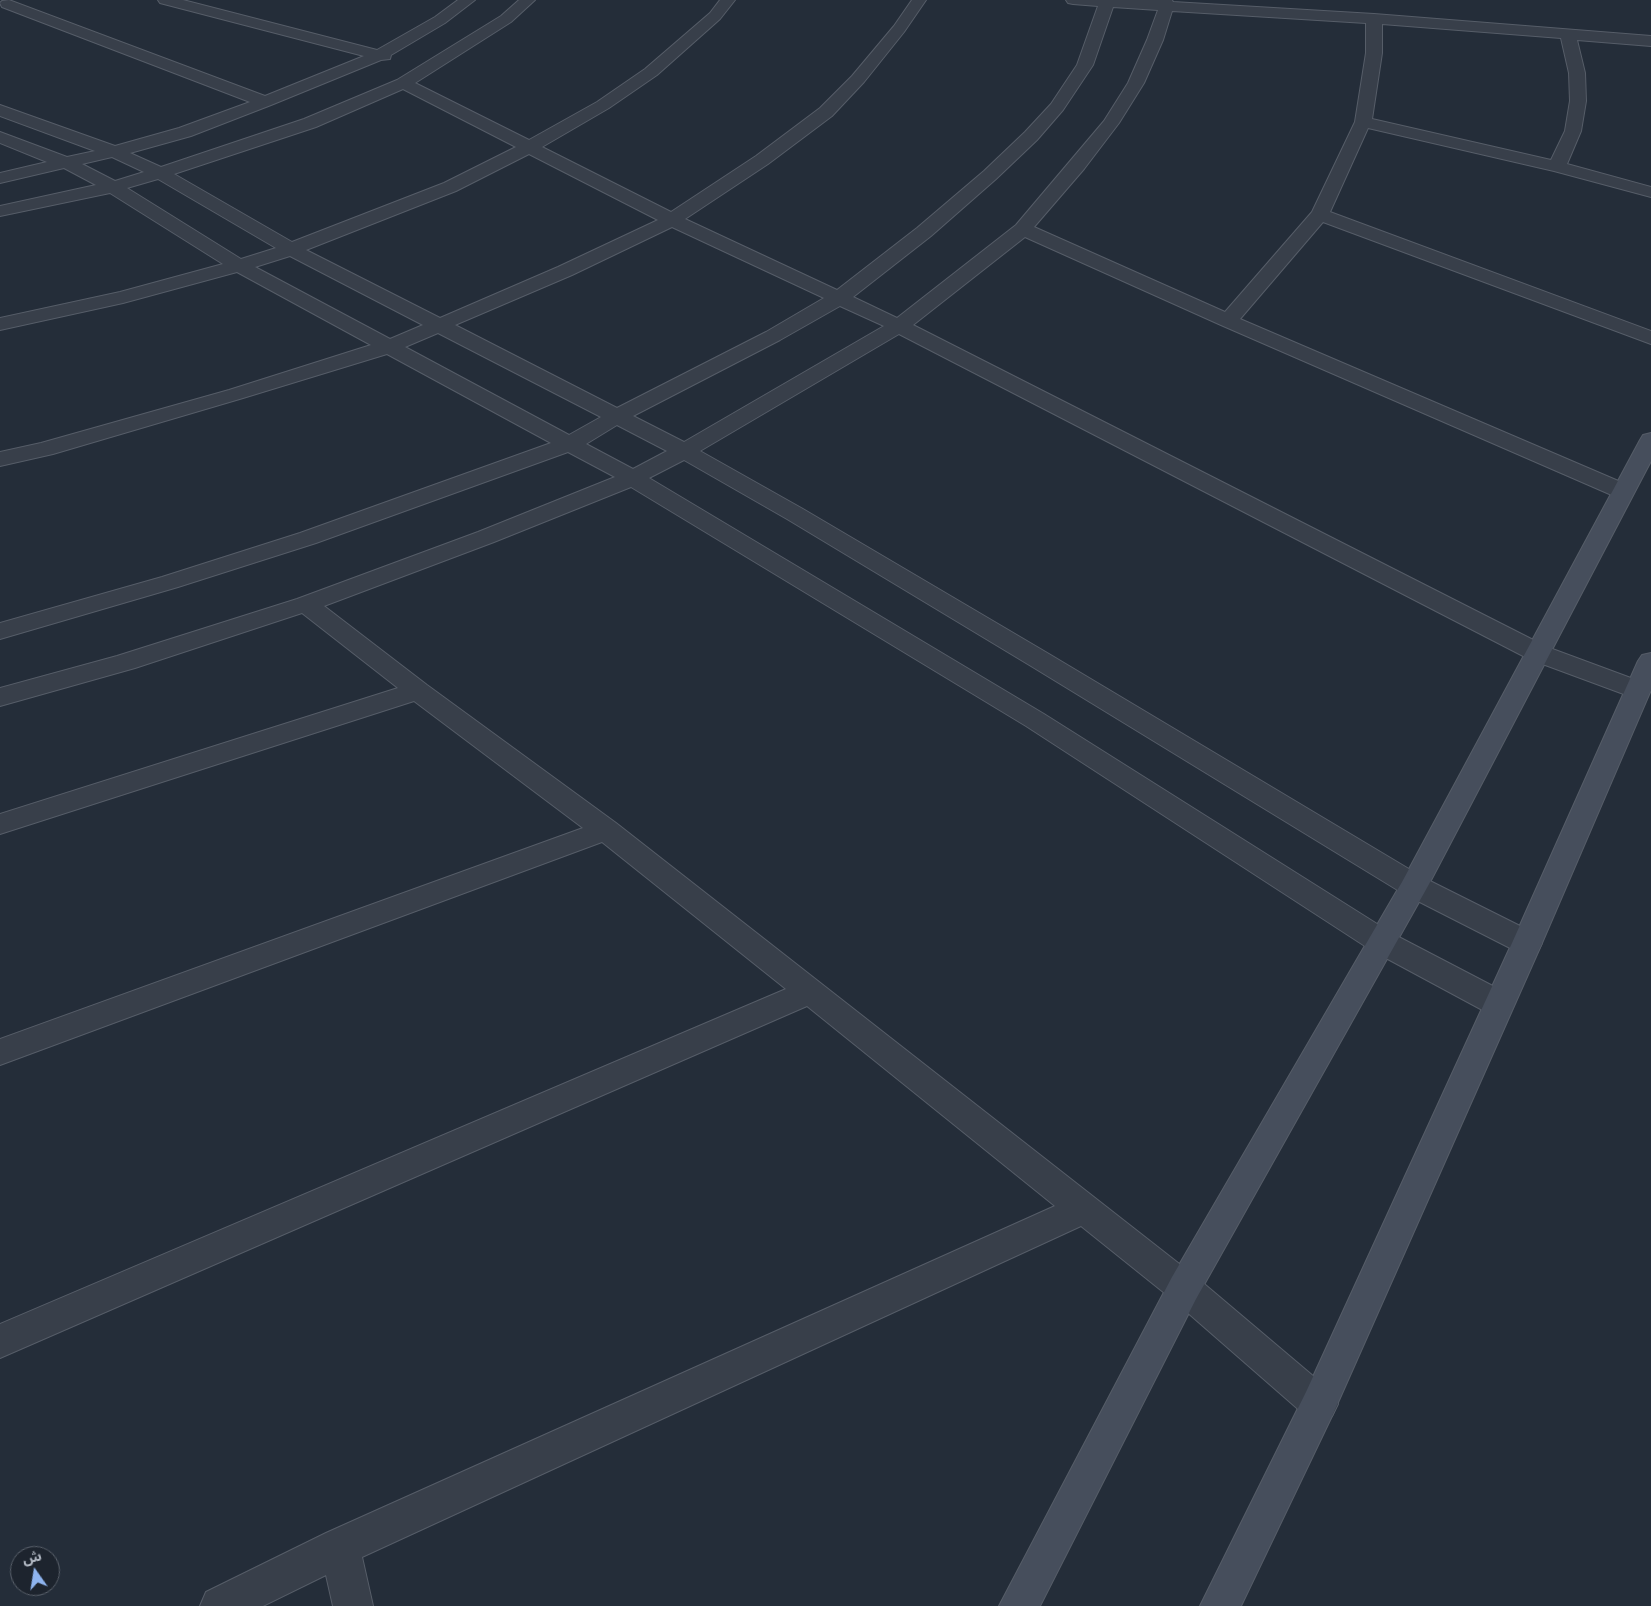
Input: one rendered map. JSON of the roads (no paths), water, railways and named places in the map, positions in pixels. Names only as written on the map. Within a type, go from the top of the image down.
[{"type":"street","points":[[165,0],[428,68]]},
{"type":"street","points":[[0,178],[69,164],[115,152],[184,132],[265,102],[378,55],[440,20],[468,0]]},
{"type":"street","points":[[0,211],[113,187],[310,123],[403,83],[506,19],[528,0]]},
{"type":"street","points":[[0,324],[123,297],[239,266],[291,249],[450,187],[530,147],[602,106],[651,72],[715,16],[728,0]]},
{"type":"street","points":[[0,459],[45,449],[236,394],[390,346],[565,271],[672,220],[762,160],[826,112],[858,79],[919,0]]},
{"type":"street","points":[[1073,0],[1165,3],[1651,41]]},
{"type":"street","points":[[0,631],[170,582],[308,538],[571,443],[616,417],[773,336],[838,298],[924,232],[990,175],[1031,136],[1057,107],[1085,65],[1108,1]]},
{"type":"street","points":[[10,3],[265,102]]},
{"type":"street","points":[[0,697],[126,662],[306,604],[486,537],[633,478],[684,451],[899,326],[1023,229],[1111,123],[1136,83],[1155,40],[1165,3]]},
{"type":"street","points":[[1228,321],[1320,214],[1362,122],[1374,53],[1374,19]]},
{"type":"street","points":[[1557,167],[1573,130],[1578,101],[1577,73],[1568,34]]},
{"type":"street","points":[[403,83],[672,220],[899,326],[1538,653],[1638,690]]},
{"type":"street","points":[[0,110],[115,152],[160,173],[291,249],[684,451],[998,634],[1414,886],[1527,943]]},
{"type":"street","points":[[1362,122],[1557,167],[1651,192]]},
{"type":"street","points":[[0,137],[69,164],[113,187],[239,266],[633,478],[1035,720],[1382,942],[1498,1004]]},
{"type":"street","points":[[1320,214],[1651,338]]},
{"type":"street","points":[[1023,229],[1228,321],[1622,491]]},
{"type":"street","points":[[1019,1606],[1184,1288],[1414,886],[1622,491],[1651,440]]},
{"type":"street","points":[[306,604],[418,691],[606,830],[1184,1288],[1319,1404]]},
{"type":"street","points":[[1220,1606],[1319,1404],[1527,943],[1651,661]]},
{"type":"street","points":[[0,824],[418,691]]},
{"type":"street","points":[[0,1052],[606,830]]},
{"type":"street","points":[[0,1341],[810,992]]},
{"type":"street","points":[[220,1606],[340,1547],[1083,1209]]},
{"type":"street","points":[[340,1547],[353,1606]]}]
